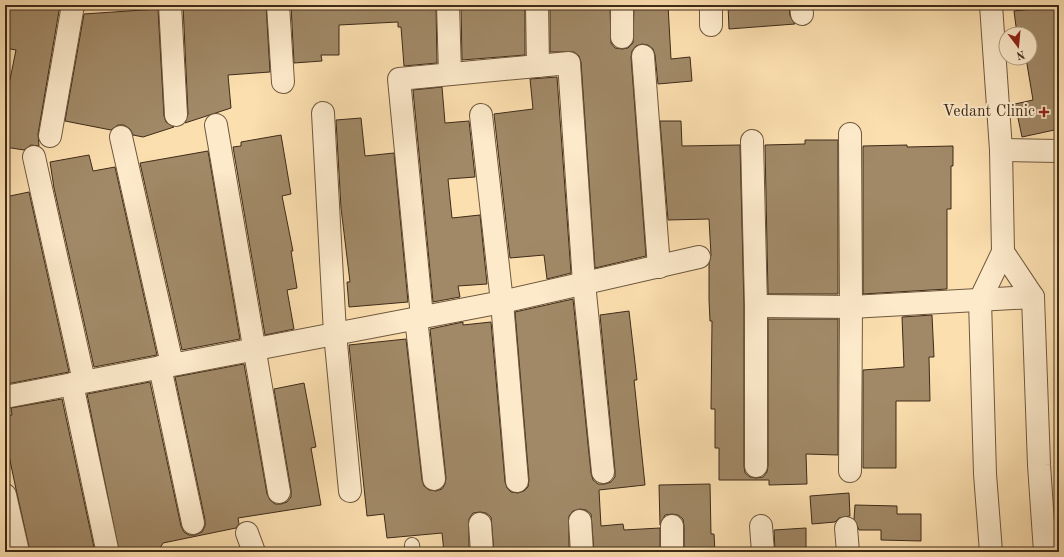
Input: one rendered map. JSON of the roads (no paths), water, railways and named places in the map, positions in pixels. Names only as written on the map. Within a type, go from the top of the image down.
[{"type":"street","points":[[50,136],[73,5]]},
{"type":"street","points":[[170,5],[176,115]]},
{"type":"street","points":[[278,5],[283,82]]},
{"type":"street","points":[[448,5],[450,74]]},
{"type":"street","points":[[537,5],[538,66]]},
{"type":"street","points":[[622,5],[622,37]]},
{"type":"street","points":[[991,5],[1001,150],[1002,252],[980,300],[985,474],[991,552]]},
{"type":"street","points":[[643,56],[658,267]]},
{"type":"street","points":[[434,479],[399,79],[569,63],[584,283],[603,472]]},
{"type":"street","points":[[323,113],[335,333],[350,490]]},
{"type":"street","points":[[481,116],[502,302],[516,481]]},
{"type":"street","points":[[216,125],[279,492]]},
{"type":"street","points":[[850,134],[852,306],[850,471]]},
{"type":"street","points":[[121,137],[166,366],[194,523]]},
{"type":"street","points":[[752,141],[756,306],[756,466]]},
{"type":"street","points":[[1001,150],[1059,151]]},
{"type":"street","points":[[34,157],[78,382],[107,549]]},
{"type":"street","points":[[1002,252],[1032,297],[1039,465],[1045,552]]},
{"type":"street","points":[[5,397],[502,302],[699,258]]},
{"type":"street","points":[[756,306],[852,306],[1032,297]]},
{"type":"street","points":[[5,495],[18,552]]},
{"type":"street","points":[[580,521],[582,552]]},
{"type":"street","points":[[480,524],[482,552]]},
{"type":"street","points":[[672,526],[672,552]]},
{"type":"street","points":[[761,526],[763,552]]},
{"type":"street","points":[[846,528],[848,552]]},
{"type":"place","name":"Vedant Clinic","points":[[1044,112]]}]
